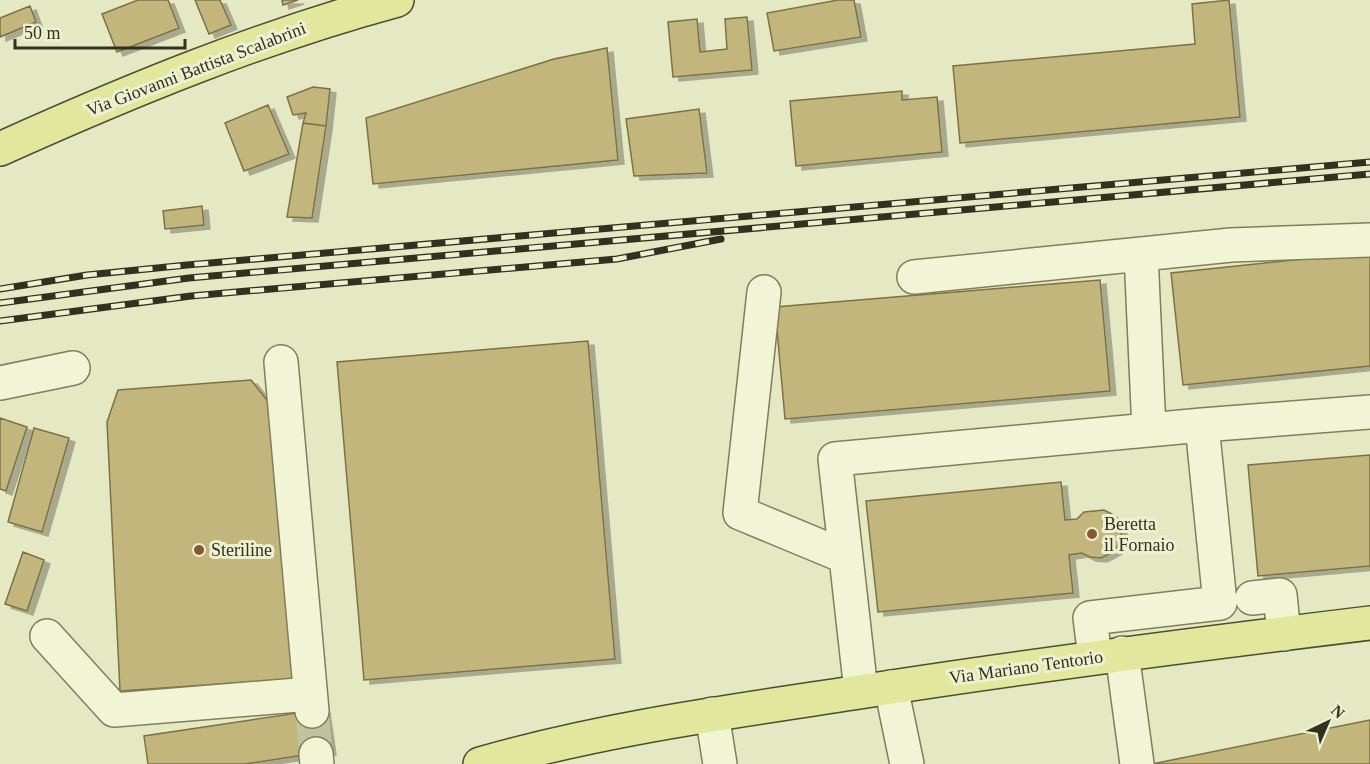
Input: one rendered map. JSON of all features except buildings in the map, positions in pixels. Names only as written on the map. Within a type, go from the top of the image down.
[{"type":"main road","name":"Via Giovanni Battista Scalabrini","points":[[0,149],[218,58],[326,19],[397,0]]},
{"type":"main road","name":"Via Mariano Tentorio","points":[[480,764],[522,752],[697,716],[1108,655],[1370,623]]},
{"type":"lane","points":[[914,277],[1231,245],[1370,240]]},
{"type":"lane","points":[[1141,254],[1149,430]]},
{"type":"lane","points":[[764,292],[740,513],[846,557]]},
{"type":"lane","points":[[47,636],[114,710],[311,703],[281,362]]},
{"type":"lane","points":[[0,383],[73,368]]},
{"type":"lane","points":[[907,764],[876,689],[846,557],[835,459],[1370,412]]},
{"type":"lane","points":[[1137,764],[1108,655],[1090,618],[1220,603],[1202,425]]},
{"type":"lane","points":[[1252,598],[1280,595],[1284,634]]},
{"type":"lane","points":[[697,716],[720,764]]},
{"type":"tunnel","points":[[312,711],[316,754]]},
{"type":"railway","points":[[0,289],[87,275],[187,265],[1370,162]]},
{"type":"railway","points":[[0,303],[189,278],[1370,174]]},
{"type":"railway","points":[[0,321],[191,296],[617,259],[721,239]]},
{"type":"place","name":"Beretta il Fornaio","points":[[1092,534]]},
{"type":"place","name":"Steriline","points":[[199,550]]}]
